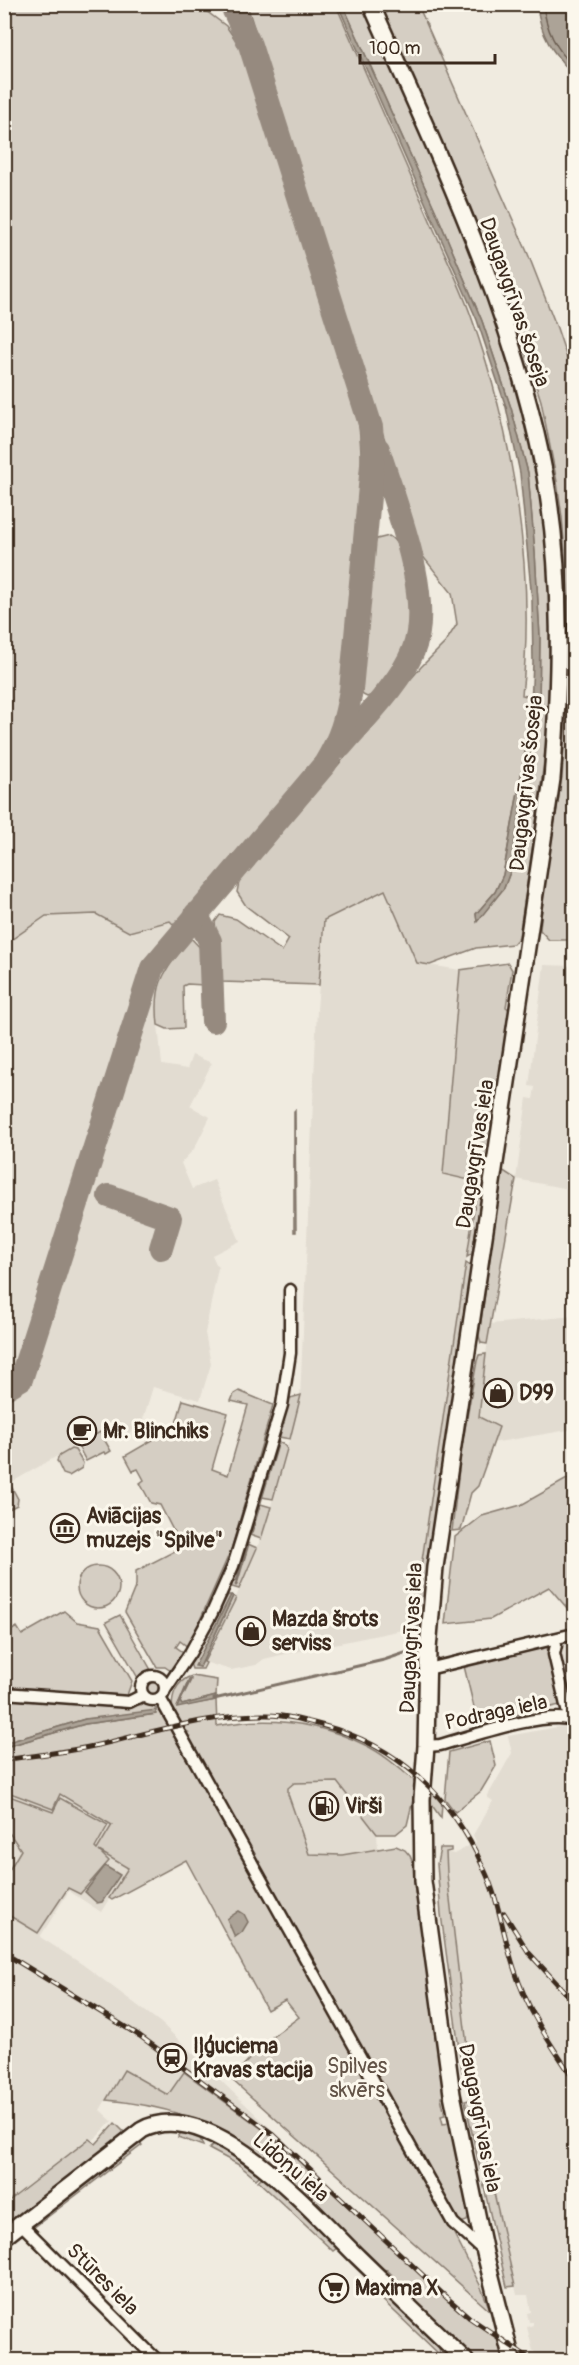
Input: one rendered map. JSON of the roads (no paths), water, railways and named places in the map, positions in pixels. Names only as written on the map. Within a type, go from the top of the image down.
[{"type":"main road","name":"Daugavgrīvas šoseja","points":[[371,4],[424,124],[489,282],[516,360],[545,476],[555,555],[558,664],[552,779],[532,915]]},
{"type":"main road","name":"Daugavgrīvas iela","points":[[512,2361],[485,2253],[452,2094],[423,1881],[422,1799],[435,1567],[532,915]]},
{"type":"main road","name":"Lidoņu iela","points":[[4,2237],[142,2130],[162,2123],[185,2124],[216,2136],[241,2150],[277,2178],[465,2361]]},
{"type":"street","points":[[143,1695],[152,1700],[163,1694],[190,1653],[233,1566],[282,1405],[290,1353],[290,1290]]},
{"type":"street","points":[[428,1669],[574,1635]]},
{"type":"street","points":[[554,1639],[556,1645],[554,1654],[572,1720]]},
{"type":"street","points":[[143,1695],[141,1684],[149,1676],[155,1675],[162,1679],[163,1694],[453,2223],[485,2253]]},
{"type":"street","points":[[4,1693],[121,1702],[129,1702],[143,1695]]},
{"type":"street","name":"Podraga iela","points":[[426,1746],[440,1745],[543,1718],[572,1720]]},
{"type":"street","name":"Stūres iela","points":[[21,2224],[157,2361]]},
{"type":"water","points":[[338,5],[343,5],[482,321],[511,408],[528,473],[540,637],[539,704],[510,872],[504,888],[477,922],[476,914],[495,892],[503,875],[530,726],[533,663],[532,600],[520,473],[506,407],[477,320]]},
{"type":"water","points":[[537,5],[574,5],[574,75],[544,35]]},
{"type":"water","points":[[294,1111],[296,1232],[294,1232]]},
{"type":"water","points":[[231,1595],[233,1596],[200,1667],[195,1666]]},
{"type":"water","points":[[189,1679],[191,1679],[180,1702],[182,1705],[216,1696],[216,1700],[177,1708]]},
{"type":"water","points":[[156,1710],[156,1714],[85,1724],[5,1747],[5,1743],[85,1719]]},
{"type":"water","points":[[105,1866],[120,1875],[102,1902],[97,1903],[85,1892]]},
{"type":"water","points":[[239,1911],[244,1914],[248,1922],[242,1932],[235,1937],[227,1919]]},
{"type":"waterway","points":[[251,1533],[278,1442]]},
{"type":"waterway","points":[[236,1585],[248,1544]]},
{"type":"waterway","points":[[214,1699],[384,1660],[405,1653]]},
{"type":"railway","points":[[4,1760],[75,1750],[182,1725],[246,1715],[274,1715],[301,1720],[349,1734],[374,1746],[398,1760],[439,1797],[471,1843],[493,1893],[510,1956],[525,1998],[548,2040],[574,2079]]},
{"type":"railway","points":[[504,1913],[529,1953],[574,2002]]},
{"type":"railway","points":[[4,1953],[140,2036],[273,2134],[470,2318],[532,2360]]},
{"type":"place","name":"D99","points":[[498,1393]]},
{"type":"place","name":"Mr. Blinchiks","points":[[82,1431]]},
{"type":"place","name":"Aviācijas muzejs \"Spilve\"","points":[[65,1528]]},
{"type":"place","name":"Mazda šrots serviss","points":[[251,1631]]},
{"type":"place","name":"Virši","points":[[324,1806]]},
{"type":"place","name":"Iļģuciema Kravas stacija","points":[[172,2058]]},
{"type":"place","name":"Maxima X","points":[[334,2288]]},
{"type":"park label","name":"Spilves skvērs","points":[[357,2078]]}]
